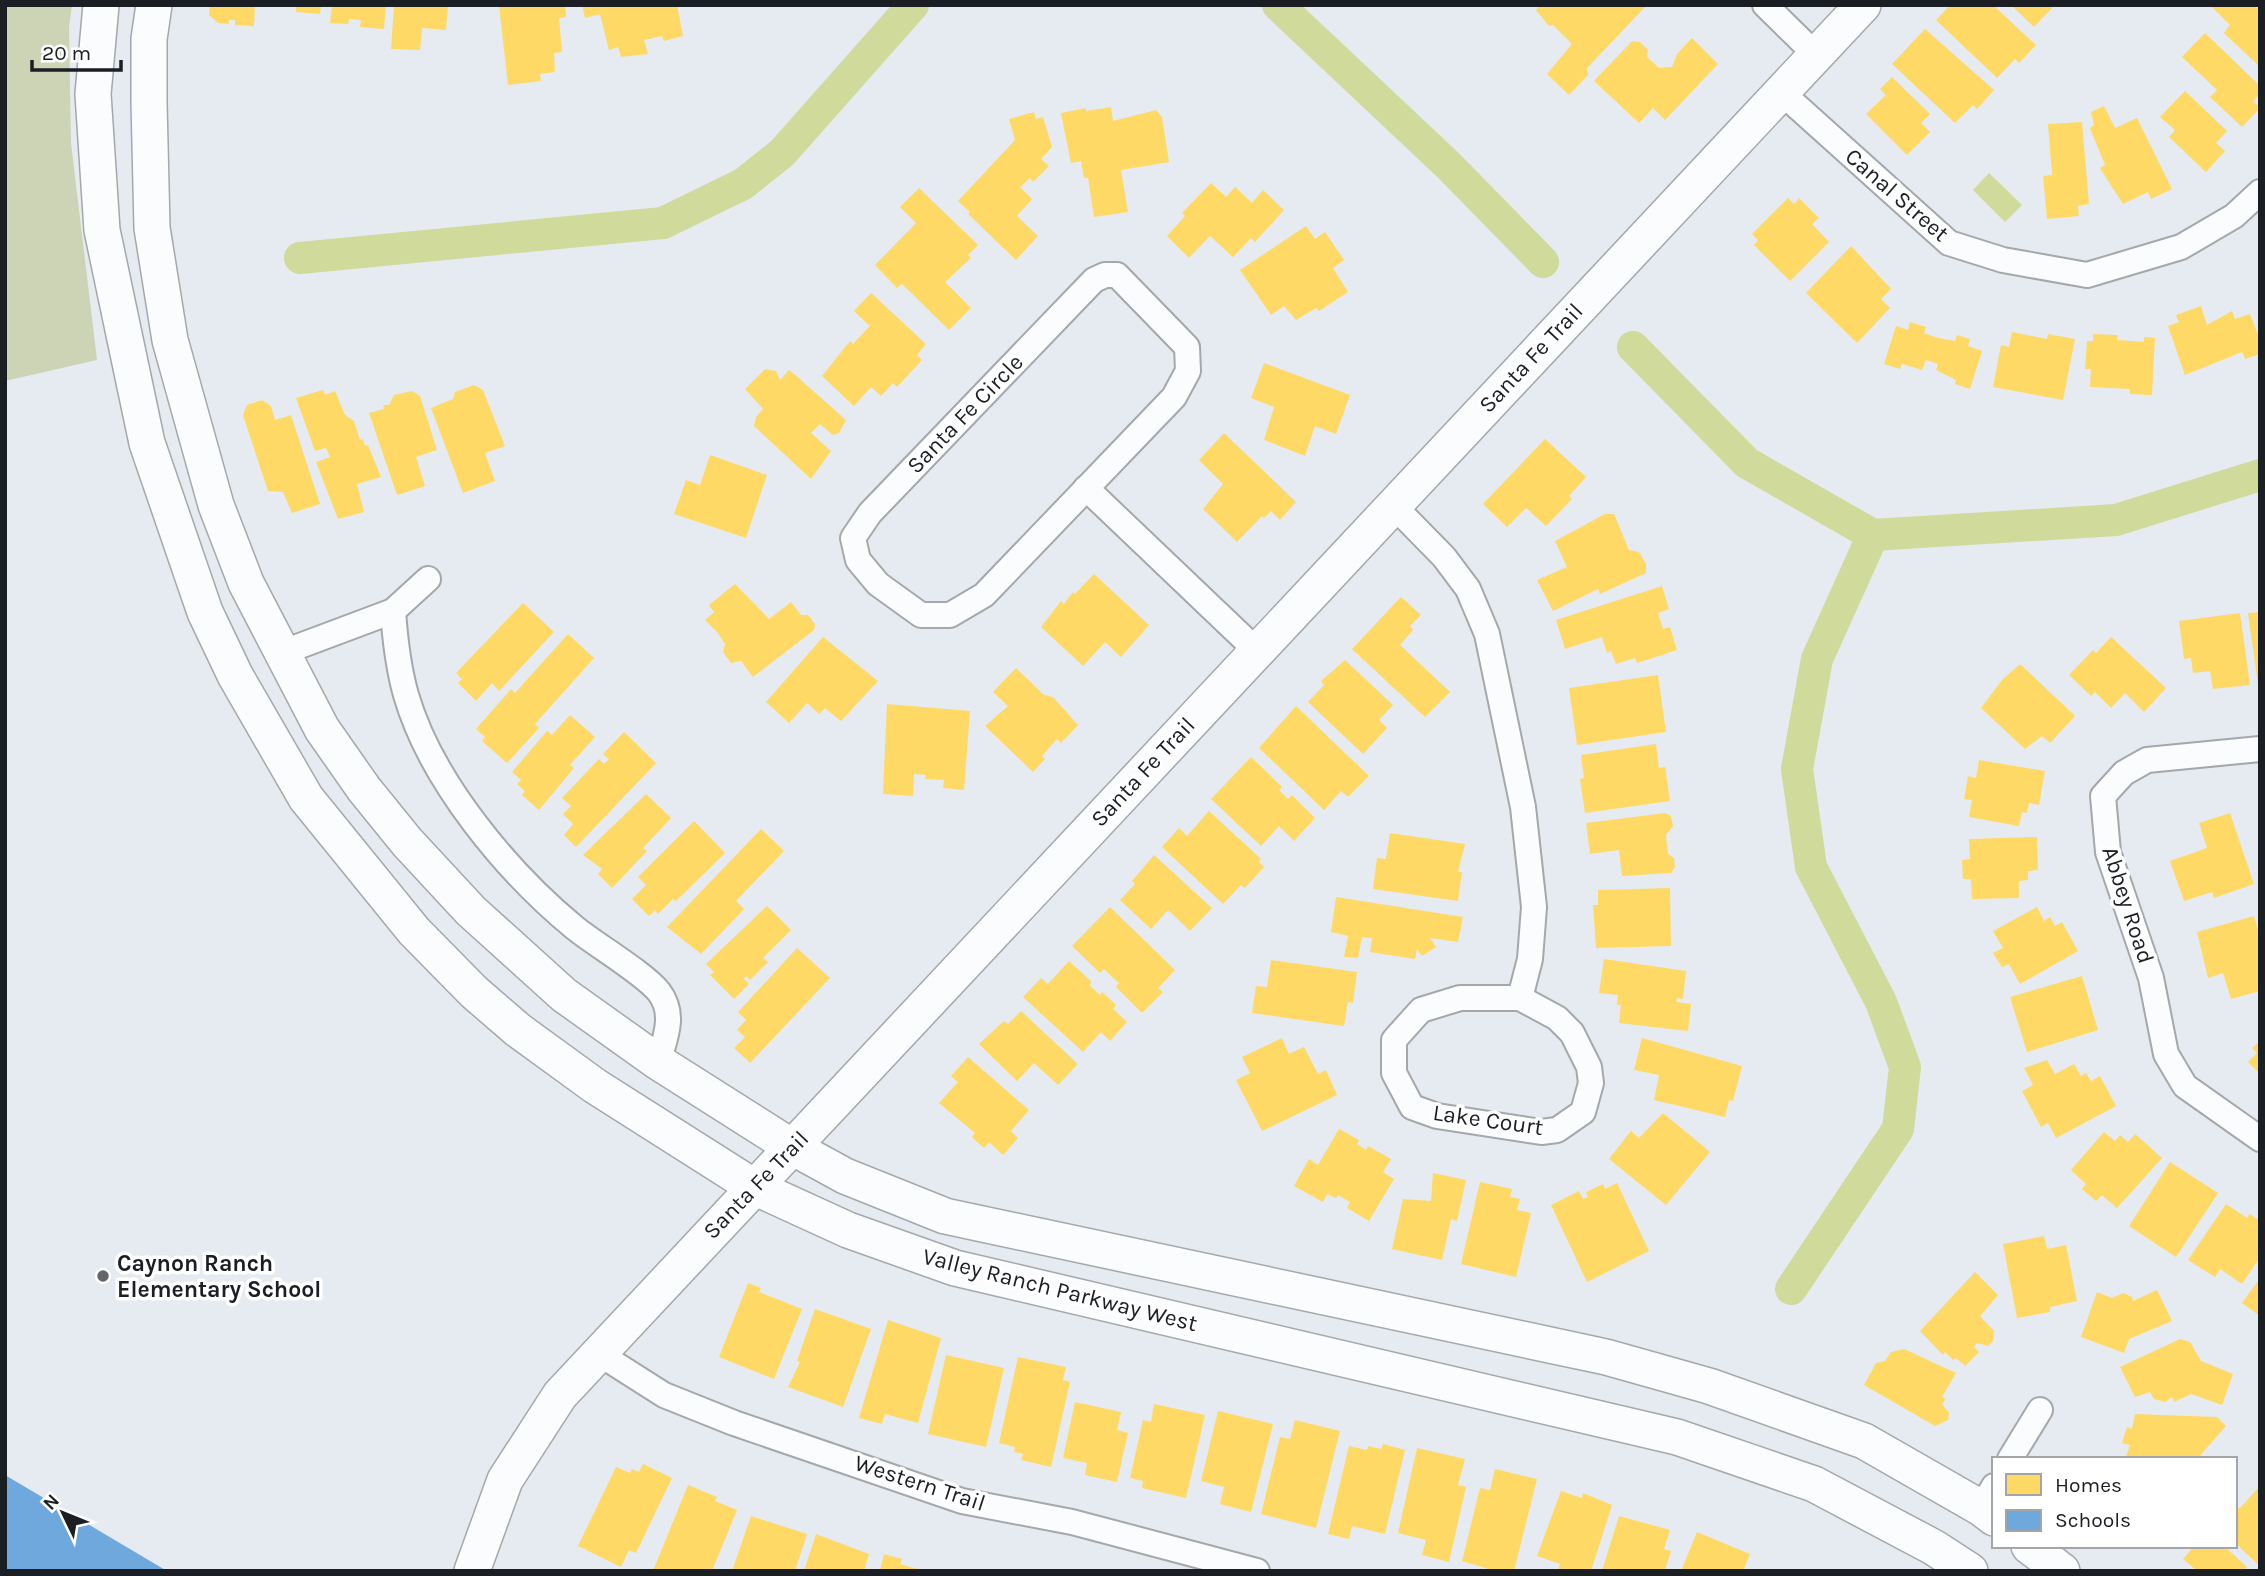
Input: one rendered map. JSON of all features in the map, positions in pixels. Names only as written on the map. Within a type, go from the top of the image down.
[{"type":"main road","name":"Valley Ranch Parkway West","points":[[101,5],[93,94],[102,230],[147,443],[205,612],[235,675],[306,798],[414,931],[474,992],[518,1030],[595,1086],[754,1187],[848,1230],[955,1268],[1677,1437],[1814,1484],[1933,1547],[1970,1571]]},
{"type":"main road","name":"Valley Ranch Parkway West","points":[[153,5],[149,77],[152,228],[170,340],[216,505],[246,583],[322,729],[364,789],[407,842],[471,911],[564,995],[657,1062],[792,1147],[845,1176],[946,1216],[1504,1333],[1709,1386],[1864,1441],[1990,1504]]},
{"type":"main road","name":"Santa Fe Trail","points":[[472,1571],[505,1480],[560,1395],[1863,5]]},
{"type":"main road","points":[[2032,1548],[2062,1571]]},
{"type":"street","points":[[1765,5],[1816,55]]},
{"type":"street","name":"Canal Street","points":[[1781,92],[1949,243],[2003,260],[2087,275],[2182,247],[2234,216],[2260,192]]},
{"type":"street","name":"Santa Fe Circle","points":[[1117,275],[1187,347],[1188,371],[1174,397],[1086,488],[984,595],[950,615],[921,615],[878,584],[858,560],[853,538],[870,513],[1094,280],[1117,275]]},
{"type":"street","points":[[1086,488],[1257,651]]},
{"type":"street","points":[[1393,505],[1444,557],[1468,589],[1487,634],[1523,807],[1534,907],[1530,959],[1520,998]]},
{"type":"street","points":[[281,653],[393,611],[428,579]]},
{"type":"street","points":[[393,611],[397,657],[406,696],[424,741],[475,823],[524,881],[574,927],[659,991],[669,1011],[667,1033],[657,1062]]},
{"type":"street","name":"Abbey Road","points":[[2260,749],[2147,760],[2124,773],[2103,796],[2108,852],[2151,978],[2166,1054],[2185,1086],[2260,1139]]},
{"type":"street","name":"Lake Court","points":[[1460,998],[1520,998],[1557,1018],[1572,1033],[1589,1067],[1591,1083],[1584,1112],[1557,1130],[1541,1132],[1437,1116],[1412,1107],[1394,1073],[1392,1057],[1394,1040],[1412,1017],[1432,1005],[1460,998]]},
{"type":"street","name":"Western Trail","points":[[598,1353],[664,1395],[734,1423],[962,1501],[1072,1522],[1257,1571]]},
{"type":"street","points":[[2011,1457],[2040,1410]]},
{"type":"shaded area","points":[[5,5],[72,5],[69,27],[71,143],[97,360],[5,381]]},
{"type":"shaded area","points":[[1989,173],[2022,205],[2005,222],[1973,190]]},
{"type":"building: Homes","points":[[210,5],[255,5],[254,26],[235,25],[235,20],[229,20],[229,24],[218,23],[209,15]]},
{"type":"building: Homes","points":[[296,5],[321,5],[320,14],[296,12]]},
{"type":"building: Homes","points":[[332,5],[386,5],[384,29],[360,27],[361,20],[349,19],[348,24],[330,23]]},
{"type":"building: Homes","points":[[394,5],[448,5],[446,30],[422,28],[420,50],[391,49]]},
{"type":"building: Homes","points":[[499,5],[565,5],[566,17],[559,18],[562,52],[554,53],[555,72],[540,74],[541,81],[508,85]]},
{"type":"building: Homes","points":[[582,5],[677,5],[683,36],[664,41],[662,36],[644,40],[648,54],[621,57],[618,47],[609,50],[600,14],[585,18]]},
{"type":"building: Homes","points":[[1541,5],[1647,5],[1587,68],[1588,75],[1569,95],[1547,74],[1572,44],[1553,25],[1549,26],[1536,10]]},
{"type":"building: Homes","points":[[1950,5],[1993,5],[2036,45],[2019,63],[2015,59],[1997,78],[1936,20]]},
{"type":"building: Homes","points":[[2011,5],[2055,5],[2034,27]]},
{"type":"building: Homes","points":[[2213,5],[2254,5],[2260,11],[2260,67],[2224,33],[2230,25]]},
{"type":"building: Homes","points":[[1925,29],[1994,90],[1977,109],[1973,105],[1955,123],[1892,64]]},
{"type":"building: Homes","points":[[2205,33],[2260,86],[2260,94],[2253,101],[2260,108],[2242,127],[2210,97],[2217,90],[2182,57]]},
{"type":"building: Homes","points":[[1692,38],[1718,64],[1665,120],[1653,108],[1639,123],[1594,81],[1632,41],[1640,42],[1648,50],[1647,57],[1659,68],[1672,67],[1677,54]]},
{"type":"building: Homes","points":[[1892,77],[1930,114],[1921,123],[1930,132],[1907,155],[1866,114],[1886,95],[1880,89]]},
{"type":"building: Homes","points":[[2185,91],[2227,131],[2216,143],[2225,151],[2206,172],[2169,137],[2175,130],[2160,117]]},
{"type":"building: Homes","points":[[2104,106],[2115,128],[2137,118],[2172,189],[2151,199],[2148,192],[2123,204],[2100,168],[2105,165],[2090,128],[2094,125],[2091,112]]},
{"type":"building: Homes","points":[[1111,107],[1113,121],[1156,110],[1162,117],[1169,162],[1121,170],[1128,212],[1094,217],[1088,178],[1084,178],[1081,161],[1071,163],[1061,113]]},
{"type":"building: Homes","points":[[1034,112],[1036,119],[1043,117],[1052,147],[1041,159],[1049,166],[1033,182],[1030,178],[1020,187],[1032,199],[1017,216],[1038,236],[1016,260],[958,201],[1015,140],[1009,119]]},
{"type":"building: Homes","points":[[2082,122],[2089,204],[2078,206],[2079,216],[2047,219],[2043,176],[2052,175],[2048,124]]},
{"type":"building: Homes","points":[[1211,183],[1226,197],[1235,187],[1252,203],[1263,190],[1284,210],[1255,242],[1251,238],[1233,257],[1210,236],[1189,258],[1167,236],[1185,216],[1182,213]]},
{"type":"building: Homes","points":[[919,188],[978,245],[968,255],[971,258],[945,282],[971,308],[949,330],[902,284],[897,288],[875,265],[916,223],[900,207]]},
{"type":"building: Homes","points":[[1788,198],[1794,204],[1799,198],[1819,218],[1812,224],[1829,242],[1790,281],[1754,245],[1758,240],[1752,234]]},
{"type":"building: Homes","points":[[1306,226],[1315,239],[1325,232],[1344,260],[1333,268],[1348,292],[1319,311],[1316,308],[1296,320],[1284,306],[1271,315],[1240,270]]},
{"type":"building: Homes","points":[[1851,246],[1891,289],[1881,299],[1890,308],[1857,343],[1806,293]]},
{"type":"building: Homes","points":[[871,293],[926,344],[917,355],[922,360],[897,387],[893,383],[881,396],[871,387],[854,406],[822,376],[850,341],[853,344],[870,326],[854,311]]},
{"type":"building: Homes","points":[[2201,306],[2207,325],[2232,311],[2235,319],[2250,314],[2260,340],[2260,354],[2245,359],[2242,352],[2185,375],[2168,326],[2179,322],[2176,315]]},
{"type":"building: Homes","points":[[1910,322],[1926,327],[1924,333],[1938,338],[1955,341],[1957,335],[1970,339],[1968,346],[1982,351],[1970,389],[1955,384],[1956,380],[1936,370],[1938,364],[1926,360],[1922,370],[1902,364],[1900,369],[1884,364],[1896,326],[1908,330]]},
{"type":"building: Homes","points":[[2012,332],[2047,339],[2048,334],[2075,339],[2063,400],[1993,387],[2001,345],[2009,347]]},
{"type":"building: Homes","points":[[2093,334],[2118,335],[2117,340],[2144,342],[2144,337],[2155,338],[2152,395],[2130,394],[2130,389],[2090,387],[2091,369],[2085,369],[2087,341],[2093,341]]},
{"type":"building: Homes","points":[[1264,363],[1350,395],[1336,434],[1315,426],[1305,456],[1264,440],[1274,407],[1251,398]]},
{"type":"building: Homes","points":[[765,369],[776,371],[780,380],[789,370],[846,420],[839,433],[833,435],[820,424],[811,433],[831,451],[811,479],[754,426],[756,417],[763,409],[745,389]]},
{"type":"building: Homes","points":[[474,385],[483,390],[505,446],[485,453],[495,481],[463,493],[431,408],[453,399],[455,392]]},
{"type":"building: Homes","points":[[323,390],[325,395],[335,391],[345,415],[354,421],[360,440],[363,439],[365,446],[368,445],[381,477],[357,484],[364,512],[338,519],[316,462],[330,457],[326,448],[315,451],[296,398]]},
{"type":"building: Homes","points":[[412,391],[420,396],[437,450],[416,457],[425,486],[397,495],[369,413],[384,409],[383,405],[389,405],[394,395]]},
{"type":"building: Homes","points":[[262,400],[271,406],[275,420],[291,415],[320,504],[292,513],[283,492],[268,491],[243,415],[247,405]]},
{"type":"building: Homes","points":[[1224,433],[1296,502],[1280,520],[1271,511],[1264,518],[1262,516],[1237,542],[1203,509],[1223,484],[1199,460]]},
{"type":"building: Homes","points":[[1545,439],[1586,477],[1569,496],[1572,499],[1546,526],[1526,508],[1507,527],[1483,504]]},
{"type":"building: Homes","points":[[710,455],[767,475],[746,538],[674,514],[686,480],[700,485]]},
{"type":"building: Homes","points":[[1605,514],[1614,514],[1629,550],[1639,552],[1646,564],[1646,573],[1600,594],[1598,589],[1553,611],[1537,580],[1567,567],[1555,541]]},
{"type":"building: Homes","points":[[1094,574],[1149,625],[1121,657],[1105,642],[1083,666],[1041,627],[1061,601],[1064,604],[1073,592],[1075,594]]},
{"type":"building: Homes","points":[[735,584],[769,619],[791,602],[801,615],[808,615],[815,624],[814,630],[753,677],[741,661],[731,663],[723,652],[725,644],[705,620],[714,612],[709,605]]},
{"type":"building: Homes","points":[[1662,586],[1669,609],[1658,613],[1663,629],[1670,627],[1677,650],[1637,663],[1635,658],[1616,664],[1611,651],[1607,653],[1602,637],[1565,649],[1556,620]]},
{"type":"building: Homes","points":[[1401,597],[1421,615],[1410,626],[1413,630],[1400,645],[1450,692],[1425,717],[1352,649]]},
{"type":"building: Homes","points":[[523,603],[554,632],[499,691],[492,683],[476,701],[458,683],[462,679],[456,673]]},
{"type":"building: Homes","points":[[2260,612],[2260,684],[2258,684],[2248,613]]},
{"type":"building: Homes","points":[[2240,613],[2250,685],[2213,689],[2210,671],[2193,673],[2191,658],[2184,659],[2179,621]]},
{"type":"building: Homes","points":[[568,634],[594,658],[535,724],[539,728],[507,763],[482,741],[485,737],[476,729],[511,689],[515,693]]},
{"type":"building: Homes","points":[[823,637],[878,681],[841,721],[825,708],[819,714],[807,703],[789,723],[766,702]]},
{"type":"building: Homes","points":[[2111,637],[2166,688],[2144,712],[2125,693],[2111,708],[2095,692],[2091,696],[2069,675],[2093,650],[2096,653]]},
{"type":"building: Homes","points":[[1345,660],[1393,705],[1379,720],[1387,728],[1363,754],[1308,702],[1324,685],[1321,681]]},
{"type":"building: Homes","points":[[2020,664],[2075,716],[2050,743],[2042,736],[2025,749],[1981,708],[2002,680]]},
{"type":"building: Homes","points":[[1016,668],[1044,695],[1053,697],[1078,725],[1061,743],[1057,739],[1042,756],[1045,759],[1033,772],[985,726],[1008,706],[993,692]]},
{"type":"building: Homes","points":[[1658,675],[1666,732],[1577,745],[1569,688]]},
{"type":"building: Homes","points":[[887,704],[970,711],[964,790],[943,788],[944,780],[925,779],[926,775],[914,774],[913,796],[883,794]]},
{"type":"building: Homes","points":[[1296,706],[1369,776],[1348,797],[1341,791],[1324,810],[1259,748]]},
{"type":"building: Homes","points":[[570,715],[595,737],[570,765],[574,768],[539,810],[522,795],[525,791],[517,784],[521,780],[512,772],[547,731],[552,735]]},
{"type":"building: Homes","points":[[624,732],[656,763],[576,847],[564,835],[573,824],[563,814],[571,806],[562,798],[599,759],[604,764],[609,759],[603,754]]},
{"type":"building: Homes","points":[[1656,744],[1659,768],[1665,767],[1670,801],[1585,813],[1580,779],[1584,778],[1581,755]]},
{"type":"building: Homes","points":[[1251,757],[1282,787],[1279,790],[1288,799],[1292,795],[1315,818],[1294,841],[1279,826],[1261,846],[1211,799]]},
{"type":"building: Homes","points":[[1979,760],[2045,771],[2039,805],[2029,803],[2027,813],[2022,812],[2019,826],[1969,817],[1972,800],[1964,799],[1968,776],[1976,778]]},
{"type":"building: Homes","points":[[646,794],[671,818],[643,848],[647,851],[612,888],[598,874],[602,869],[583,855]]},
{"type":"building: Homes","points":[[1209,811],[1261,859],[1259,862],[1264,867],[1245,888],[1241,885],[1223,904],[1162,847],[1179,828],[1187,836]]},
{"type":"building: Homes","points":[[1665,813],[1671,816],[1673,826],[1666,835],[1668,854],[1674,858],[1675,867],[1671,873],[1622,876],[1619,850],[1590,854],[1586,823]]},
{"type":"building: Homes","points":[[2230,813],[2254,884],[2214,898],[2212,892],[2184,901],[2170,861],[2207,848],[2199,823]]},
{"type":"building: Homes","points":[[694,821],[725,853],[676,901],[673,899],[658,914],[655,910],[649,916],[632,899],[646,885],[638,877]]},
{"type":"building: Homes","points":[[761,829],[784,851],[736,901],[744,909],[701,954],[667,927]]},
{"type":"building: Homes","points":[[1390,833],[1465,844],[1458,872],[1462,872],[1458,901],[1373,889],[1377,858],[1386,859]]},
{"type":"building: Homes","points":[[2037,837],[2038,870],[2028,871],[2028,880],[2019,881],[2019,898],[1972,899],[1971,879],[1963,879],[1962,860],[1970,859],[1969,839]]},
{"type":"building: Homes","points":[[1154,855],[1212,908],[1190,931],[1168,910],[1151,929],[1120,900],[1135,884],[1132,881]]},
{"type":"building: Homes","points":[[1670,888],[1671,946],[1596,948],[1593,905],[1598,905],[1598,890]]},
{"type":"building: Homes","points":[[1336,897],[1463,917],[1458,942],[1430,938],[1436,947],[1422,956],[1417,949],[1415,959],[1370,952],[1372,938],[1362,937],[1358,958],[1344,957],[1348,936],[1331,932]]},
{"type":"building: Homes","points":[[767,906],[791,930],[763,958],[768,962],[750,980],[746,976],[744,979],[749,984],[734,999],[710,975],[714,972],[706,964]]},
{"type":"building: Homes","points":[[1110,907],[1175,970],[1158,988],[1163,992],[1142,1013],[1116,987],[1119,983],[1104,969],[1100,973],[1072,946]]},
{"type":"building: Homes","points":[[2037,907],[2044,921],[2050,917],[2055,926],[2062,922],[2078,951],[2020,984],[2009,964],[2002,967],[1993,953],[2003,948],[1993,931]]},
{"type":"building: Homes","points":[[2254,916],[2260,937],[2260,991],[2231,999],[2223,973],[2208,978],[2197,932]]},
{"type":"building: Homes","points":[[797,948],[830,978],[750,1063],[734,1048],[745,1037],[737,1030],[746,1020],[738,1012]]},
{"type":"building: Homes","points":[[1604,959],[1686,971],[1683,999],[1677,998],[1676,1002],[1691,1004],[1688,1031],[1619,1023],[1621,1005],[1617,1005],[1618,995],[1599,993]]},
{"type":"building: Homes","points":[[1271,960],[1357,972],[1353,1003],[1348,1002],[1344,1026],[1252,1013],[1256,986],[1267,987]]},
{"type":"building: Homes","points":[[1069,961],[1092,982],[1089,985],[1100,995],[1102,992],[1116,1005],[1113,1009],[1127,1022],[1110,1041],[1101,1032],[1083,1052],[1023,997],[1041,978],[1048,984]]},
{"type":"building: Homes","points":[[2082,976],[2098,1030],[2027,1052],[2010,997]]},
{"type":"building: Homes","points":[[1021,1011],[1078,1064],[1058,1085],[1034,1063],[1017,1081],[979,1044],[1004,1021],[1008,1024]]},
{"type":"building: Homes","points":[[1282,1038],[1289,1054],[1304,1047],[1318,1074],[1326,1070],[1337,1095],[1262,1131],[1236,1080],[1250,1073],[1242,1057]]},
{"type":"building: Homes","points":[[1642,1038],[1742,1066],[1733,1101],[1729,1100],[1725,1117],[1654,1100],[1659,1075],[1634,1070]]},
{"type":"building: Homes","points":[[2260,1041],[2260,1074],[2248,1062],[2257,1053],[2252,1048]]},
{"type":"building: Homes","points":[[968,1057],[1029,1110],[1011,1131],[1018,1138],[1003,1155],[989,1142],[984,1148],[972,1137],[975,1133],[939,1103],[958,1082],[951,1076]]},
{"type":"building: Homes","points":[[2047,1060],[2055,1074],[2074,1064],[2081,1076],[2086,1073],[2091,1081],[2100,1076],[2116,1106],[2056,1138],[2048,1123],[2041,1127],[2022,1091],[2033,1085],[2024,1068]]},
{"type":"building: Homes","points":[[1663,1113],[1710,1152],[1666,1205],[1609,1159],[1631,1131],[1639,1138]]},
{"type":"building: Homes","points":[[1339,1129],[1359,1140],[1357,1144],[1366,1150],[1368,1146],[1391,1159],[1383,1172],[1394,1179],[1369,1221],[1347,1208],[1350,1202],[1338,1195],[1336,1198],[1327,1194],[1323,1202],[1294,1186],[1309,1159],[1318,1165]]},
{"type":"building: Homes","points":[[2104,1132],[2115,1141],[2120,1135],[2128,1142],[2135,1134],[2162,1158],[2117,1208],[2102,1195],[2096,1201],[2082,1189],[2086,1184],[2071,1170]]},
{"type":"building: Homes","points":[[2170,1162],[2218,1193],[2176,1257],[2129,1226]]},
{"type":"building: Homes","points":[[1433,1173],[1466,1180],[1457,1221],[1451,1219],[1442,1260],[1392,1249],[1403,1199],[1431,1201]]},
{"type":"building: Homes","points":[[1480,1182],[1512,1189],[1510,1197],[1520,1199],[1517,1210],[1531,1213],[1516,1277],[1461,1264]]},
{"type":"building: Homes","points":[[1617,1183],[1649,1251],[1587,1282],[1551,1205],[1579,1191],[1583,1199],[1588,1197],[1586,1192],[1603,1184],[1605,1189]]},
{"type":"building: Homes","points":[[2226,1204],[2247,1218],[2250,1214],[2260,1221],[2260,1257],[2242,1284],[2220,1269],[2215,1277],[2188,1260]]},
{"type":"building: Homes","points":[[2044,1236],[2047,1249],[2066,1245],[2077,1301],[2050,1307],[2050,1312],[2017,1318],[2003,1244]]},
{"type":"building: Homes","points":[[1975,1272],[1998,1295],[1980,1316],[1994,1331],[1993,1341],[1988,1346],[1977,1343],[1974,1347],[1979,1352],[1965,1366],[1945,1352],[1943,1355],[1920,1331]]},
{"type":"building: Homes","points":[[2260,1278],[2260,1316],[2242,1303]]},
{"type":"building: Homes","points":[[748,1283],[761,1288],[759,1292],[802,1309],[774,1379],[719,1357]]},
{"type":"building: Homes","points":[[2157,1290],[2172,1321],[2129,1339],[2124,1353],[2081,1337],[2097,1292],[2112,1298],[2123,1293],[2132,1297],[2133,1301]]},
{"type":"building: Homes","points":[[815,1309],[871,1329],[843,1407],[788,1387],[800,1362],[797,1361]]},
{"type":"building: Homes","points":[[888,1320],[941,1338],[918,1423],[885,1414],[882,1424],[859,1418]]},
{"type":"building: Homes","points":[[2180,1339],[2190,1342],[2201,1361],[2233,1374],[2222,1405],[2191,1394],[2174,1402],[2172,1397],[2165,1402],[2154,1399],[2150,1392],[2135,1397],[2120,1367]]},
{"type":"building: Homes","points":[[1904,1349],[1956,1373],[1942,1397],[1946,1399],[1942,1404],[1949,1413],[1948,1420],[1935,1426],[1864,1385],[1876,1363],[1885,1361],[1891,1352]]},
{"type":"building: Homes","points":[[946,1355],[1004,1368],[986,1447],[928,1434]]},
{"type":"building: Homes","points":[[1018,1357],[1066,1367],[1063,1380],[1070,1382],[1051,1467],[1021,1460],[1023,1454],[1014,1452],[1015,1447],[999,1443]]},
{"type":"building: Homes","points":[[1075,1402],[1121,1412],[1117,1430],[1128,1433],[1117,1482],[1085,1475],[1087,1463],[1063,1458]]},
{"type":"building: Homes","points":[[1154,1404],[1205,1415],[1186,1498],[1142,1488],[1143,1481],[1130,1478],[1143,1420],[1151,1422]]},
{"type":"building: Homes","points":[[1218,1411],[1273,1424],[1251,1512],[1220,1504],[1224,1487],[1201,1481]]},
{"type":"building: Homes","points":[[2135,1414],[2217,1417],[2226,1426],[2199,1457],[2126,1457],[2130,1445],[2122,1443],[2127,1427],[2132,1429]]},
{"type":"building: Homes","points":[[1295,1420],[1340,1431],[1316,1528],[1261,1514],[1280,1437],[1290,1439]]},
{"type":"building: Homes","points":[[1383,1444],[1405,1450],[1385,1534],[1352,1526],[1349,1539],[1328,1534],[1349,1446],[1367,1450],[1368,1446],[1381,1449]]},
{"type":"building: Homes","points":[[1417,1448],[1465,1459],[1458,1485],[1466,1487],[1449,1562],[1422,1555],[1426,1540],[1398,1533]]},
{"type":"building: Homes","points":[[643,1464],[672,1478],[636,1553],[629,1550],[621,1567],[578,1546],[616,1467],[630,1473],[632,1469],[639,1472]]},
{"type":"building: Homes","points":[[1495,1469],[1537,1479],[1514,1571],[1495,1571],[1462,1561],[1480,1488],[1490,1490]]},
{"type":"building: Homes","points":[[688,1485],[717,1497],[715,1501],[737,1510],[712,1571],[653,1571]]},
{"type":"building: Homes","points":[[2260,1486],[2260,1566],[2237,1545],[2237,1508]]},
{"type":"building: Homes","points":[[1561,1491],[1582,1498],[1583,1493],[1612,1505],[1591,1571],[1558,1571],[1560,1564],[1537,1556]]},
{"type":"building: Homes","points":[[751,1516],[807,1534],[795,1571],[732,1571]]},
{"type":"building: Homes","points":[[1619,1516],[1670,1530],[1664,1549],[1671,1551],[1665,1571],[1602,1571]]},
{"type":"building: Homes","points":[[1697,1532],[1750,1554],[1743,1571],[1681,1571]]},
{"type":"building: Homes","points":[[816,1534],[869,1554],[864,1571],[804,1571]]},
{"type":"building: Homes","points":[[2192,1548],[2226,1548],[2247,1567],[2243,1571],[2197,1571],[2183,1559]]},
{"type":"building: Homes","points":[[884,1554],[902,1559],[900,1564],[924,1571],[880,1571]]},
{"type":"building: Schools","points":[[5,1475],[167,1571],[5,1571]]},
{"type":"waterway","points":[[300,258],[663,223],[743,184],[782,153],[913,5]]},
{"type":"waterway","points":[[1278,5],[1449,166],[1543,262]]},
{"type":"waterway","points":[[1633,347],[1747,463],[1873,535],[2116,520],[2260,475]]},
{"type":"waterway","points":[[1791,1289],[1898,1129],[1905,1067],[1881,1002],[1811,867],[1797,769],[1817,659],[1873,535]]},
{"type":"place","name":"Caynon Ranch Elementary School","points":[[103,1276]]}]
